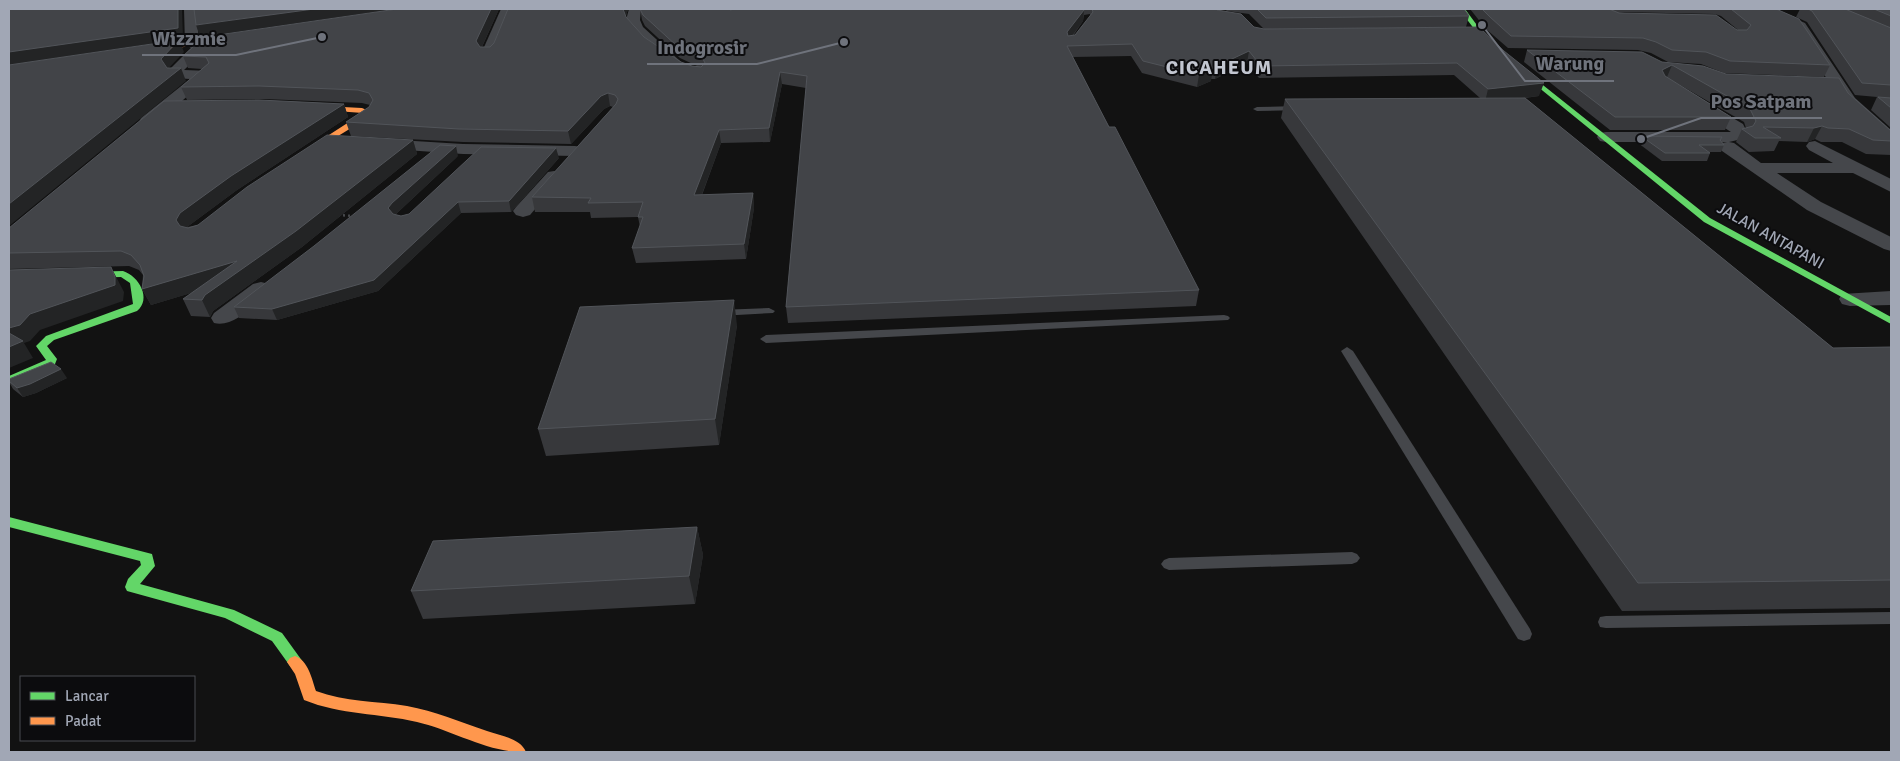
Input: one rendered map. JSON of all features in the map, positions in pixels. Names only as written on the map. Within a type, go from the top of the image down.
[{"type":"street","points":[[488,54],[507,9]]},
{"type":"street","points":[[635,9],[633,20],[637,29],[674,63],[690,70]]},
{"type":"street","name":"JALAN ANTAPANI","points":[[1462,9],[1480,33],[1504,55],[1707,220],[1891,321]]},
{"type":"street","points":[[1767,10],[1798,11]]},
{"type":"street","points":[[1767,10],[1800,26],[1832,84],[1891,139]]},
{"type":"street","points":[[192,11],[199,43]]},
{"type":"street","points":[[1461,33],[1480,33]]},
{"type":"street","points":[[134,52],[244,36]]},
{"type":"street","points":[[136,131],[206,74],[178,75],[174,71],[199,43]]},
{"type":"street","points":[[1504,55],[1523,55]]},
{"type":"street","points":[[1606,138],[1733,137],[1740,134],[1737,128],[1686,97]]},
{"type":"street","points":[[1849,101],[1874,103]]},
{"type":"street","points":[[166,107],[186,107]]},
{"type":"street","points":[[293,162],[367,112],[362,110],[300,107]]},
{"type":"street","points":[[324,141],[479,149],[581,144],[523,211]]},
{"type":"street","points":[[1728,146],[1814,206],[1891,245]]},
{"type":"street","points":[[1815,146],[1891,186]]},
{"type":"street","points":[[416,166],[439,147]]},
{"type":"street","points":[[458,168],[479,149]]},
{"type":"street","points":[[1757,168],[1856,168]]},
{"type":"street","points":[[9,277],[123,274],[130,277],[139,292],[138,306],[133,309],[50,338],[44,342],[41,346],[52,359],[51,362],[9,380]]},
{"type":"street","points":[[222,318],[278,276]]},
{"type":"street","points":[[1850,299],[1891,298]]},
{"type":"street","points":[[9,522],[147,558],[148,566],[132,586],[229,614],[278,637],[302,672],[310,694],[322,702],[345,707],[406,713],[457,726],[510,746],[518,752]]},
{"type":"lane","points":[[1257,108],[1305,108]]},
{"type":"lane","points":[[711,314],[769,311]]},
{"type":"lane","points":[[766,339],[1224,318]]},
{"type":"lane","points":[[1347,351],[1524,634]]},
{"type":"lane","points":[[1169,564],[1352,558]]},
{"type":"lane","points":[[1606,622],[1891,618]]},
{"type":"path","points":[[333,215],[355,216]]},
{"type":"building","points":[[9,9],[178,9],[178,28],[9,52]]},
{"type":"building","points":[[194,9],[314,9],[196,25]]},
{"type":"building","points":[[397,9],[491,9],[476,41],[480,47],[490,47],[494,43],[508,9],[623,9],[626,17],[644,37],[681,62],[701,67],[705,63],[702,57],[678,47],[643,15],[640,9],[1084,9],[1067,32],[1068,36],[1075,35],[1093,12],[1092,9],[1216,9],[1241,14],[1254,27],[1264,29],[1479,27],[1504,51],[1544,83],[1488,89],[1457,63],[1261,66],[1249,51],[1217,66],[1213,66],[1213,68],[1199,75],[1143,61],[1132,44],[1067,46],[1109,127],[1115,127],[1199,290],[786,307],[807,76],[780,72],[769,128],[719,130],[694,195],[753,193],[744,244],[632,248],[643,217],[638,217],[643,202],[588,203],[591,198],[532,197],[616,104],[618,99],[615,95],[608,93],[601,96],[568,131],[459,129],[346,122],[369,107],[373,100],[369,93],[358,90],[259,86],[181,87],[209,63],[206,57],[183,56],[204,37]]},
{"type":"building","points":[[1257,9],[1464,9],[1469,16],[1266,18]]},
{"type":"building","points":[[1482,9],[1609,9],[1619,13],[1716,15],[1737,30],[1747,30],[1751,25],[1731,9],[1776,9],[1799,19],[1830,65],[1730,61],[1706,52],[1672,50],[1643,38],[1511,36]]},
{"type":"building","points":[[1808,9],[1845,9],[1891,28],[1891,85],[1862,83],[1812,11]]},
{"type":"building","points":[[1874,9],[1891,9],[1891,16]]},
{"type":"building","points":[[179,40],[161,59],[167,68],[181,68],[9,204],[9,65]]},
{"type":"building","points":[[1527,50],[1642,52],[1662,62],[1703,66],[1726,74],[1839,78],[1848,93],[1891,131],[1891,141],[1873,140],[1849,129],[1822,126],[1814,128],[1763,127],[1781,138],[1755,138],[1742,129],[1753,126],[1756,121],[1750,109],[1672,65],[1662,70],[1665,76],[1731,117],[1615,117]]},
{"type":"building","points":[[1878,97],[1891,98],[1891,108]]},
{"type":"building","points":[[1525,98],[1833,348],[1891,347],[1891,580],[1638,583],[1285,99]]},
{"type":"building","points":[[259,100],[344,104],[231,176],[180,213],[176,220],[180,226],[188,228],[198,225],[247,187],[327,135],[413,140],[296,231],[205,295],[202,300],[183,299],[237,261],[142,289],[144,276],[140,265],[131,255],[121,251],[9,253],[9,228],[164,101]]},
{"type":"building","points":[[1641,136],[1722,137],[1720,140],[1724,145],[1699,145],[1710,153],[1665,153]]},
{"type":"building","points":[[440,145],[456,146],[392,203],[388,208],[393,214],[401,216],[409,214],[481,147],[556,148],[509,201],[458,202],[374,280],[272,309],[234,307],[314,246]]},
{"type":"building","points":[[111,267],[115,277],[115,285],[30,314],[20,325],[9,328],[9,270]]},
{"type":"building","points":[[734,300],[715,419],[538,429],[580,307]]},
{"type":"building","points":[[9,333],[23,341],[9,347]]},
{"type":"building","points":[[51,362],[61,369],[17,388],[9,381],[9,379]]},
{"type":"building","points":[[697,527],[689,576],[411,591],[433,541]]},
{"type":"traffic: fast","points":[[1462,9],[1480,33],[1507,59],[1707,220],[1891,321]]},
{"type":"traffic: fast","points":[[9,277],[123,274],[134,282],[138,305],[133,309],[50,338],[41,346],[52,359],[51,362],[9,380]]},
{"type":"traffic: fast","points":[[9,522],[147,558],[148,566],[133,583],[132,587],[229,614],[277,637],[295,662]]},
{"type":"traffic: slow","points":[[144,51],[235,38]]},
{"type":"traffic: slow","points":[[304,155],[366,115],[367,112],[362,110],[308,107]]},
{"type":"traffic: slow","points":[[295,662],[302,672],[310,695],[322,700],[346,706],[395,711],[426,717],[510,746],[518,752]]},
{"type":"place","name":"Warung","points":[[1482,25]]},
{"type":"place","name":"Wizzmie","points":[[322,37]]},
{"type":"place","name":"Indogrosir","points":[[844,42]]},
{"type":"place","name":"Pos Satpam","points":[[1641,139]]},
{"type":"district","name":"CICAHEUM","points":[[1219,67]]}]
